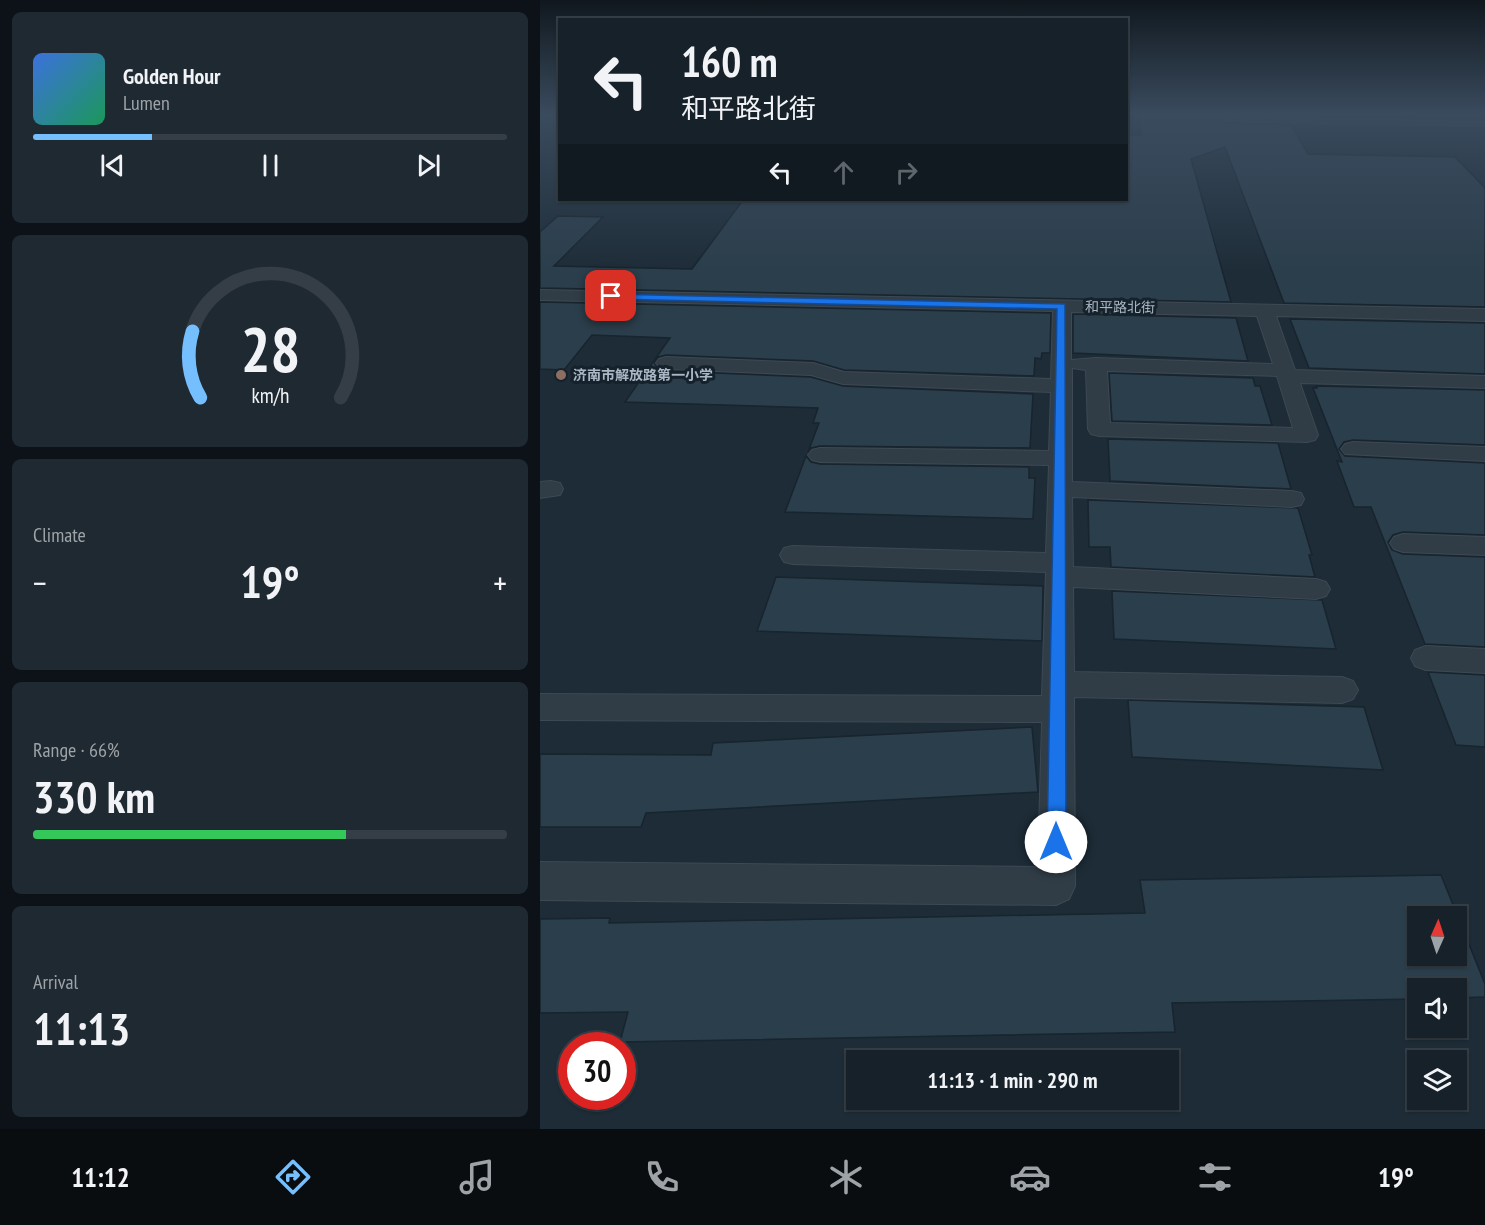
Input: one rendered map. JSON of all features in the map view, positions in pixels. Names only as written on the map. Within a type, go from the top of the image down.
[{"type":"street","name":"和平路北街","points":[[540,294],[1485,315]]},
{"type":"street","points":[[540,881],[1056,886],[1062,306]]},
{"type":"street","points":[[1096,364],[1100,429],[1307,435],[1265,311]]},
{"type":"street","points":[[666,363],[813,369],[843,378],[1061,375],[1096,364],[1485,382]]},
{"type":"street","points":[[1353,449],[1485,454]]},
{"type":"street","points":[[820,455],[1060,474],[1292,499]]},
{"type":"street","points":[[1403,543],[1485,546]]},
{"type":"street","points":[[793,555],[1059,569],[1316,589]]},
{"type":"street","points":[[1426,658],[1485,661]]},
{"type":"street","points":[[540,707],[1342,690]]},
{"type":"building","points":[[1128,167],[1193,167],[1231,302],[540,288],[540,232],[558,216],[603,217],[554,266],[692,269],[742,201],[1128,201]]},
{"type":"building","points":[[1232,167],[1464,167],[1485,188],[1485,307],[1284,303]]},
{"type":"building","points":[[540,302],[1051,313],[1050,353],[1042,353],[1041,359],[1035,358],[1034,376],[844,370],[813,361],[666,355],[658,357],[654,362],[657,368],[666,371],[811,377],[843,386],[1033,394],[1030,448],[820,446],[811,448],[808,452],[819,423],[813,423],[818,408],[625,402],[670,338],[592,335],[564,370],[540,369]]},
{"type":"building","points":[[1073,314],[1236,318],[1248,361],[1073,353]]},
{"type":"building","points":[[1290,319],[1485,323],[1485,374],[1309,368]]},
{"type":"building","points":[[1109,373],[1253,378],[1255,386],[1260,386],[1272,425],[1112,421]]},
{"type":"building","points":[[1316,386],[1485,390],[1485,445],[1353,440],[1344,442],[1339,449],[1345,456],[1485,463],[1485,535],[1403,532],[1393,535],[1388,542],[1392,550],[1403,554],[1485,557],[1485,647],[1425,644],[1371,507],[1354,507],[1337,461],[1342,462],[1313,388],[1317,388]]},
{"type":"building","points":[[1108,439],[1278,443],[1291,489],[1110,481]]},
{"type":"building","points":[[806,456],[811,462],[820,464],[1029,467],[1029,478],[1035,478],[1033,519],[785,512]]},
{"type":"building","points":[[1088,500],[1298,508],[1312,555],[1309,555],[1315,577],[1111,567],[1110,547],[1089,547]]},
{"type":"building","points":[[776,577],[1043,586],[1042,641],[757,631]]},
{"type":"building","points":[[1112,591],[1322,600],[1336,649],[1114,639]]},
{"type":"building","points":[[1428,672],[1485,675],[1485,747],[1456,745]]},
{"type":"building","points":[[1128,700],[1364,707],[1383,770],[1132,757]]},
{"type":"building","points":[[1032,727],[1038,792],[646,813],[641,827],[540,827],[540,754],[711,755],[713,743]]},
{"type":"building","points":[[1441,875],[1454,906],[1407,906],[1407,966],[1467,966],[1467,939],[1485,984],[1485,997],[1467,998],[1467,978],[1407,978],[1407,999],[1172,1003],[1175,1032],[636,1042],[636,1032],[623,1032],[628,1012],[540,1013],[540,919],[610,918],[609,923],[1145,913],[1140,880]]},
{"type":"place","name":"济南市解放路第一小学","points":[[561,375]]},
{"type":"route","points":[[611,296],[1062,306],[1056,842]]}]
